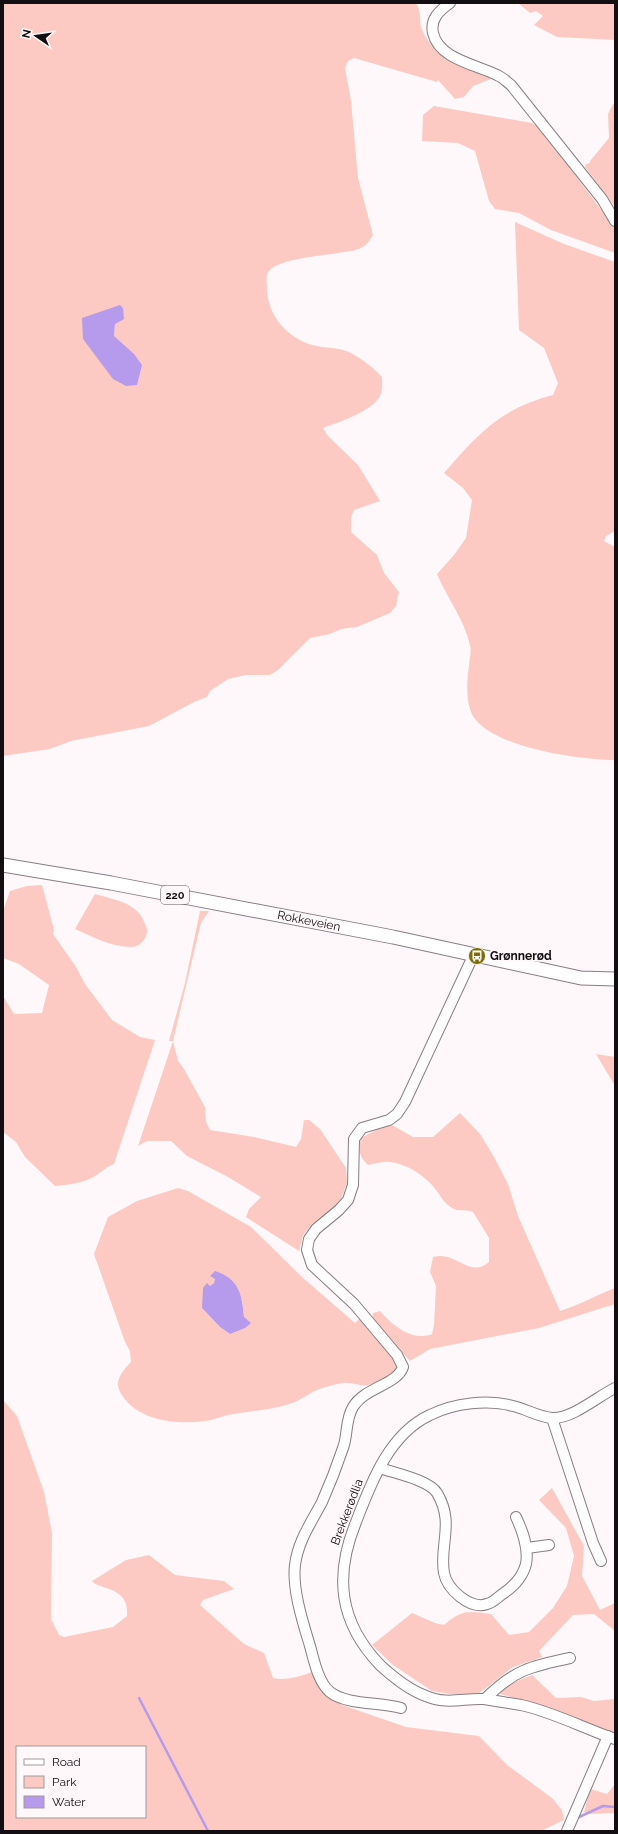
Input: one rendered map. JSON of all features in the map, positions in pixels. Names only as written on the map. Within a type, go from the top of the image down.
[{"type":"main road","name":"Rokkeveien","points":[[3,865],[111,883],[474,954],[581,978],[615,979]]},
{"type":"street","points":[[450,3],[438,12],[434,19],[433,31],[438,44],[448,54],[500,76],[512,85],[602,199],[615,221]]},
{"type":"street","points":[[401,1708],[373,1702],[344,1699],[331,1692],[323,1684],[317,1669],[298,1598],[295,1566],[300,1542],[322,1501],[344,1446],[348,1416],[353,1406],[365,1393],[398,1377],[403,1367],[397,1355],[354,1304],[312,1265],[307,1250],[307,1244],[316,1229],[339,1210],[348,1200],[353,1185],[354,1139],[362,1128],[390,1120],[397,1114],[474,954]]},
{"type":"street","name":"Brekkerødlia","points":[[611,1737],[521,1705],[485,1699],[448,1702],[426,1696],[392,1677],[371,1655],[352,1627],[343,1588],[343,1567],[346,1544],[369,1488],[395,1444],[413,1426],[430,1415],[447,1409],[467,1404],[495,1402],[514,1406],[552,1418],[568,1416],[615,1388]]},
{"type":"street","points":[[552,1418],[593,1543],[601,1561]]},
{"type":"street","points":[[380,1468],[426,1484],[437,1492],[445,1513],[447,1527],[444,1574],[449,1584],[465,1600],[479,1606],[488,1604],[507,1591],[523,1573],[527,1557],[527,1548],[516,1517]]},
{"type":"street","points":[[527,1548],[549,1545]]},
{"type":"street","points":[[485,1699],[516,1673],[543,1664],[570,1658]]},
{"type":"street","points":[[567,1831],[611,1737]]},
{"type":"green space","points":[[3,3],[416,3],[420,14],[420,24],[422,30],[435,48],[451,61],[491,79],[473,86],[464,97],[455,99],[438,80],[437,82],[354,58],[348,61],[345,68],[351,101],[358,178],[373,235],[367,244],[361,248],[352,251],[281,263],[272,268],[267,275],[268,296],[273,314],[290,334],[311,345],[340,349],[351,353],[368,364],[382,377],[382,392],[376,402],[354,416],[323,428],[328,436],[358,465],[380,501],[354,510],[351,517],[351,532],[377,555],[384,573],[399,592],[396,606],[390,613],[357,627],[341,629],[330,634],[310,638],[278,670],[270,675],[246,675],[228,679],[210,691],[207,697],[194,702],[149,726],[71,741],[50,749],[3,756]],"holes":[[[82,318],[115,324],[114,336]]]},
{"type":"green space","points":[[518,3],[615,3],[615,40],[557,37],[534,25],[543,16],[536,11],[530,13]]},
{"type":"green space","points":[[613,104],[615,104],[615,207],[585,167],[586,164],[590,163],[590,161],[609,138],[608,114]]},
{"type":"green space","points":[[434,106],[532,123],[540,128],[614,227],[615,253],[551,230],[519,213],[495,209],[489,201],[475,151],[458,143],[422,141],[423,115]]},
{"type":"green space","points":[[515,222],[564,244],[615,262],[615,531],[606,536],[604,541],[615,547],[615,760],[557,754],[534,749],[512,742],[492,733],[478,722],[470,709],[467,693],[471,647],[460,617],[437,574],[454,555],[466,538],[472,500],[463,488],[444,473],[468,446],[492,424],[504,415],[519,407],[553,395],[558,383],[544,348],[519,330]]},
{"type":"green space","points":[[42,885],[54,930],[53,934],[76,967],[85,984],[112,1020],[140,1037],[155,1040],[114,1164],[95,1176],[81,1182],[55,1186],[25,1157],[16,1142],[3,1132],[3,996],[14,1014],[42,1013],[49,985],[19,964],[3,958],[3,911],[10,891],[27,886]]},
{"type":"green space","points":[[95,894],[117,900],[131,906],[137,911],[142,917],[147,930],[146,936],[141,943],[133,947],[118,946],[75,929]]},
{"type":"green space","points":[[200,911],[209,911],[201,923],[173,1041],[169,1041],[185,983]]},
{"type":"green space","points":[[173,1041],[178,1061],[205,1107],[206,1122],[210,1130],[254,1137],[296,1147],[301,1139],[304,1120],[309,1120],[320,1129],[346,1168],[347,1183],[340,1201],[329,1212],[312,1224],[303,1235],[299,1251],[246,1217],[249,1209],[261,1197],[228,1177],[187,1156],[171,1141],[147,1141],[138,1146]]},
{"type":"green space","points":[[596,1054],[615,1057],[615,1086]]},
{"type":"green space","points":[[460,1113],[480,1134],[508,1184],[518,1216],[560,1311],[615,1288],[615,1304],[539,1328],[430,1349],[410,1361],[372,1320],[373,1313],[380,1311],[396,1327],[410,1334],[425,1336],[432,1334],[434,1325],[436,1286],[430,1272],[433,1257],[449,1257],[469,1266],[482,1266],[489,1262],[489,1238],[473,1212],[457,1210],[449,1206],[432,1185],[416,1172],[396,1163],[382,1162],[368,1165],[361,1156],[360,1142],[361,1138],[378,1129],[392,1125],[413,1137],[433,1137]]},
{"type":"green space","points":[[178,1188],[188,1191],[251,1227],[303,1278],[355,1323],[360,1318],[396,1359],[398,1366],[389,1375],[372,1384],[362,1385],[341,1383],[315,1391],[299,1400],[283,1406],[209,1420],[172,1422],[161,1420],[140,1412],[131,1406],[120,1393],[118,1388],[121,1375],[131,1362],[130,1351],[125,1342],[94,1254],[108,1217],[137,1201]],"holes":[[[215,1279],[242,1300],[244,1318],[250,1323],[230,1334],[220,1327],[202,1308],[210,1286],[214,1283]]]},
{"type":"green space","points":[[3,1400],[17,1416],[44,1492],[52,1533],[51,1619],[59,1635],[64,1637],[113,1627],[127,1616],[126,1605],[122,1597],[114,1591],[92,1581],[126,1560],[149,1555],[175,1575],[224,1581],[234,1589],[203,1600],[200,1605],[244,1644],[264,1653],[273,1678],[289,1678],[314,1671],[323,1689],[342,1705],[406,1727],[479,1736],[507,1765],[552,1798],[562,1810],[564,1820],[541,1831],[3,1831]]},
{"type":"green space","points":[[552,1488],[584,1546],[582,1576],[600,1610],[615,1603],[615,1631],[594,1614],[573,1615],[539,1651],[542,1657],[513,1667],[478,1694],[450,1694],[432,1691],[393,1665],[372,1645],[412,1613],[435,1623],[444,1625],[456,1616],[466,1612],[491,1614],[509,1635],[529,1632],[553,1608],[567,1586],[574,1556],[566,1528],[539,1500]]},
{"type":"green space","points":[[532,1675],[556,1698],[581,1697],[594,1701],[615,1699],[615,1733],[542,1706],[500,1694],[505,1686]]},
{"type":"green space","points":[[615,1784],[615,1813],[590,1814],[584,1812],[590,1789],[607,1794]]},
{"type":"water","points":[[120,305],[123,308],[124,319],[115,324],[114,336],[134,354],[142,365],[137,385],[126,386],[113,379],[83,339],[82,318]]},
{"type":"water","points":[[215,1271],[229,1278],[238,1288],[242,1301],[244,1317],[251,1323],[245,1328],[230,1334],[220,1327],[202,1308],[203,1288],[207,1283],[210,1286],[214,1283],[215,1279],[210,1276]]},
{"type":"waterway","points":[[139,1698],[208,1831]]},
{"type":"waterway","points":[[577,1818],[603,1806],[615,1807]]},
{"type":"place","name":"Grønnerød","points":[[477,956]]}]
